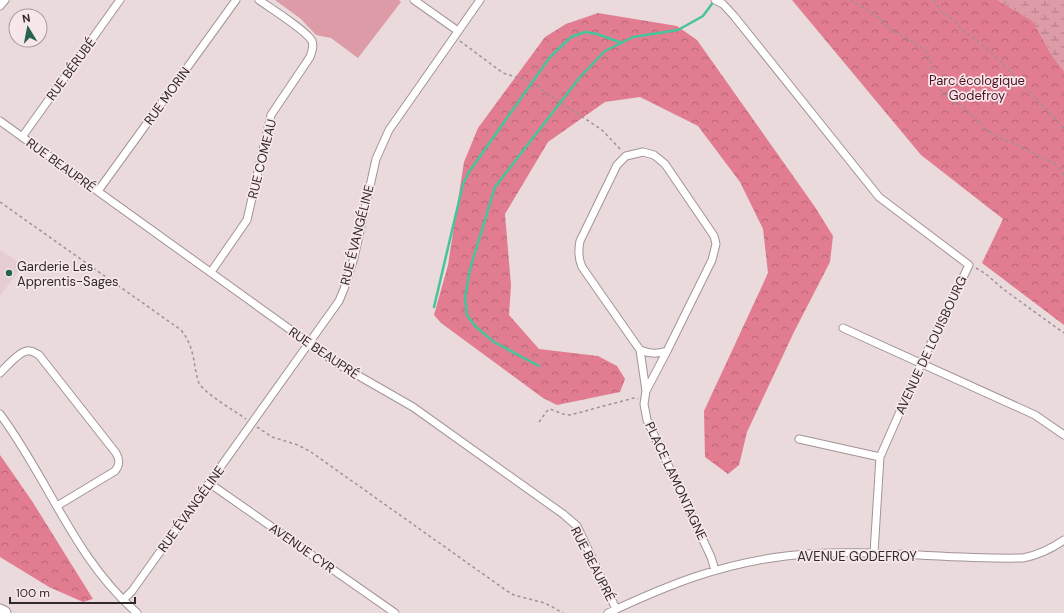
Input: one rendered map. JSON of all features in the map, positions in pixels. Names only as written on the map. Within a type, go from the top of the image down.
[{"type":"highway","points":[[0,611],[4,613]]},
{"type":"street","points":[[0,6],[4,0]]},
{"type":"street","name":"RUE BÉRUBÉ","points":[[22,137],[120,0]]},
{"type":"street","name":"RUE MORIN","points":[[98,191],[236,0]]},
{"type":"street","name":"RUE COMEAU","points":[[211,272],[247,220],[271,116],[310,57],[313,47],[311,40],[304,33],[259,0]]},
{"type":"street","points":[[414,0],[456,34]]},
{"type":"street","name":"RUE ÉVANGÉLINE","points":[[123,600],[132,591],[331,313],[344,289],[354,258],[376,159],[389,130],[480,0]]},
{"type":"street","name":"AVENUE DE LOUISBOURG","points":[[715,0],[723,4],[734,16],[879,198],[969,264],[921,364],[880,457],[874,553]]},
{"type":"street","name":"RUE BEAUPRÉ","points":[[0,121],[309,344],[352,374],[413,407],[571,520],[577,526],[616,609]]},
{"type":"street","name":"PLACE LAMONTAGNE","points":[[646,391],[712,260],[716,244],[714,236],[665,164],[654,155],[642,152],[626,156],[617,165],[580,241],[578,250],[579,259],[582,267],[640,350],[646,391],[644,404],[647,420],[711,557],[715,570]]},
{"type":"street","points":[[843,328],[1035,415],[1064,435]]},
{"type":"street","points":[[640,350],[648,354],[667,351]]},
{"type":"street","points":[[0,373],[22,353],[27,351],[39,355],[116,453],[119,459],[119,466],[115,471],[57,506]]},
{"type":"street","points":[[0,414],[25,451],[76,540],[94,568],[107,584],[137,613]]},
{"type":"street","points":[[799,439],[880,457]]},
{"type":"street","name":"AVENUE CYR","points":[[209,483],[395,613]]},
{"type":"street","name":"AVENUE GODEFROY","points":[[608,613],[671,585],[715,570],[749,562],[786,556],[874,553],[923,556],[1023,558],[1036,556],[1064,540]]},
{"type":"path","points":[[851,0],[878,17],[891,30],[909,39],[925,50],[931,62],[934,79],[941,91],[950,100],[961,105],[986,129],[998,137],[1054,163],[1061,170],[1064,177]]},
{"type":"path","points":[[934,0],[941,11],[996,57],[1064,128]]},
{"type":"path","points":[[456,34],[503,73],[529,81],[602,130],[626,156]]},
{"type":"path","points":[[0,202],[181,330],[186,336],[190,345],[201,386],[211,395],[244,418]]},
{"type":"path","points":[[981,271],[1003,289],[1064,333]]},
{"type":"path","points":[[539,422],[550,409],[570,415],[634,398]]},
{"type":"path","points":[[260,429],[272,437],[298,445],[308,450],[507,591],[512,594],[545,603],[563,613]]},
{"type":"shaded area","name":"Garderie Les Apprentis-Sages","points":[[0,250],[23,265],[0,296]]},
{"type":"green space","points":[[275,0],[399,0],[401,2],[358,58],[331,38],[316,35],[301,19]]},
{"type":"green space","name":"Parc écologique Godefroy","points":[[792,0],[998,0],[1033,21],[1051,54],[1064,71],[1064,325],[982,263],[1003,219],[921,155]]},
{"type":"green space","points":[[998,0],[1064,0],[1064,71],[1051,54],[1033,21]]},
{"type":"green space","points":[[598,13],[677,26],[697,40],[815,207],[833,236],[830,262],[794,332],[747,432],[739,465],[728,474],[705,457],[704,411],[768,273],[763,229],[740,182],[698,126],[640,97],[605,102],[548,142],[505,214],[511,285],[509,315],[539,349],[598,356],[617,366],[625,379],[620,392],[557,405],[543,398],[441,323],[434,315],[448,265],[464,162],[478,128],[545,37],[566,24]]},
{"type":"green space","points":[[0,455],[32,501],[93,599],[83,602],[49,587],[0,557]]},
{"type":"waterway","points":[[539,366],[494,342],[475,326],[467,315],[465,298],[470,269],[495,187],[580,77],[605,51],[633,37],[678,30],[703,16],[714,1]]},
{"type":"waterway","points":[[434,307],[463,184],[469,172],[550,57],[571,37],[585,32],[597,34],[622,43]]},
{"type":"place","name":"Garderie Les Apprentis-Sages","points":[[9,273]]}]
